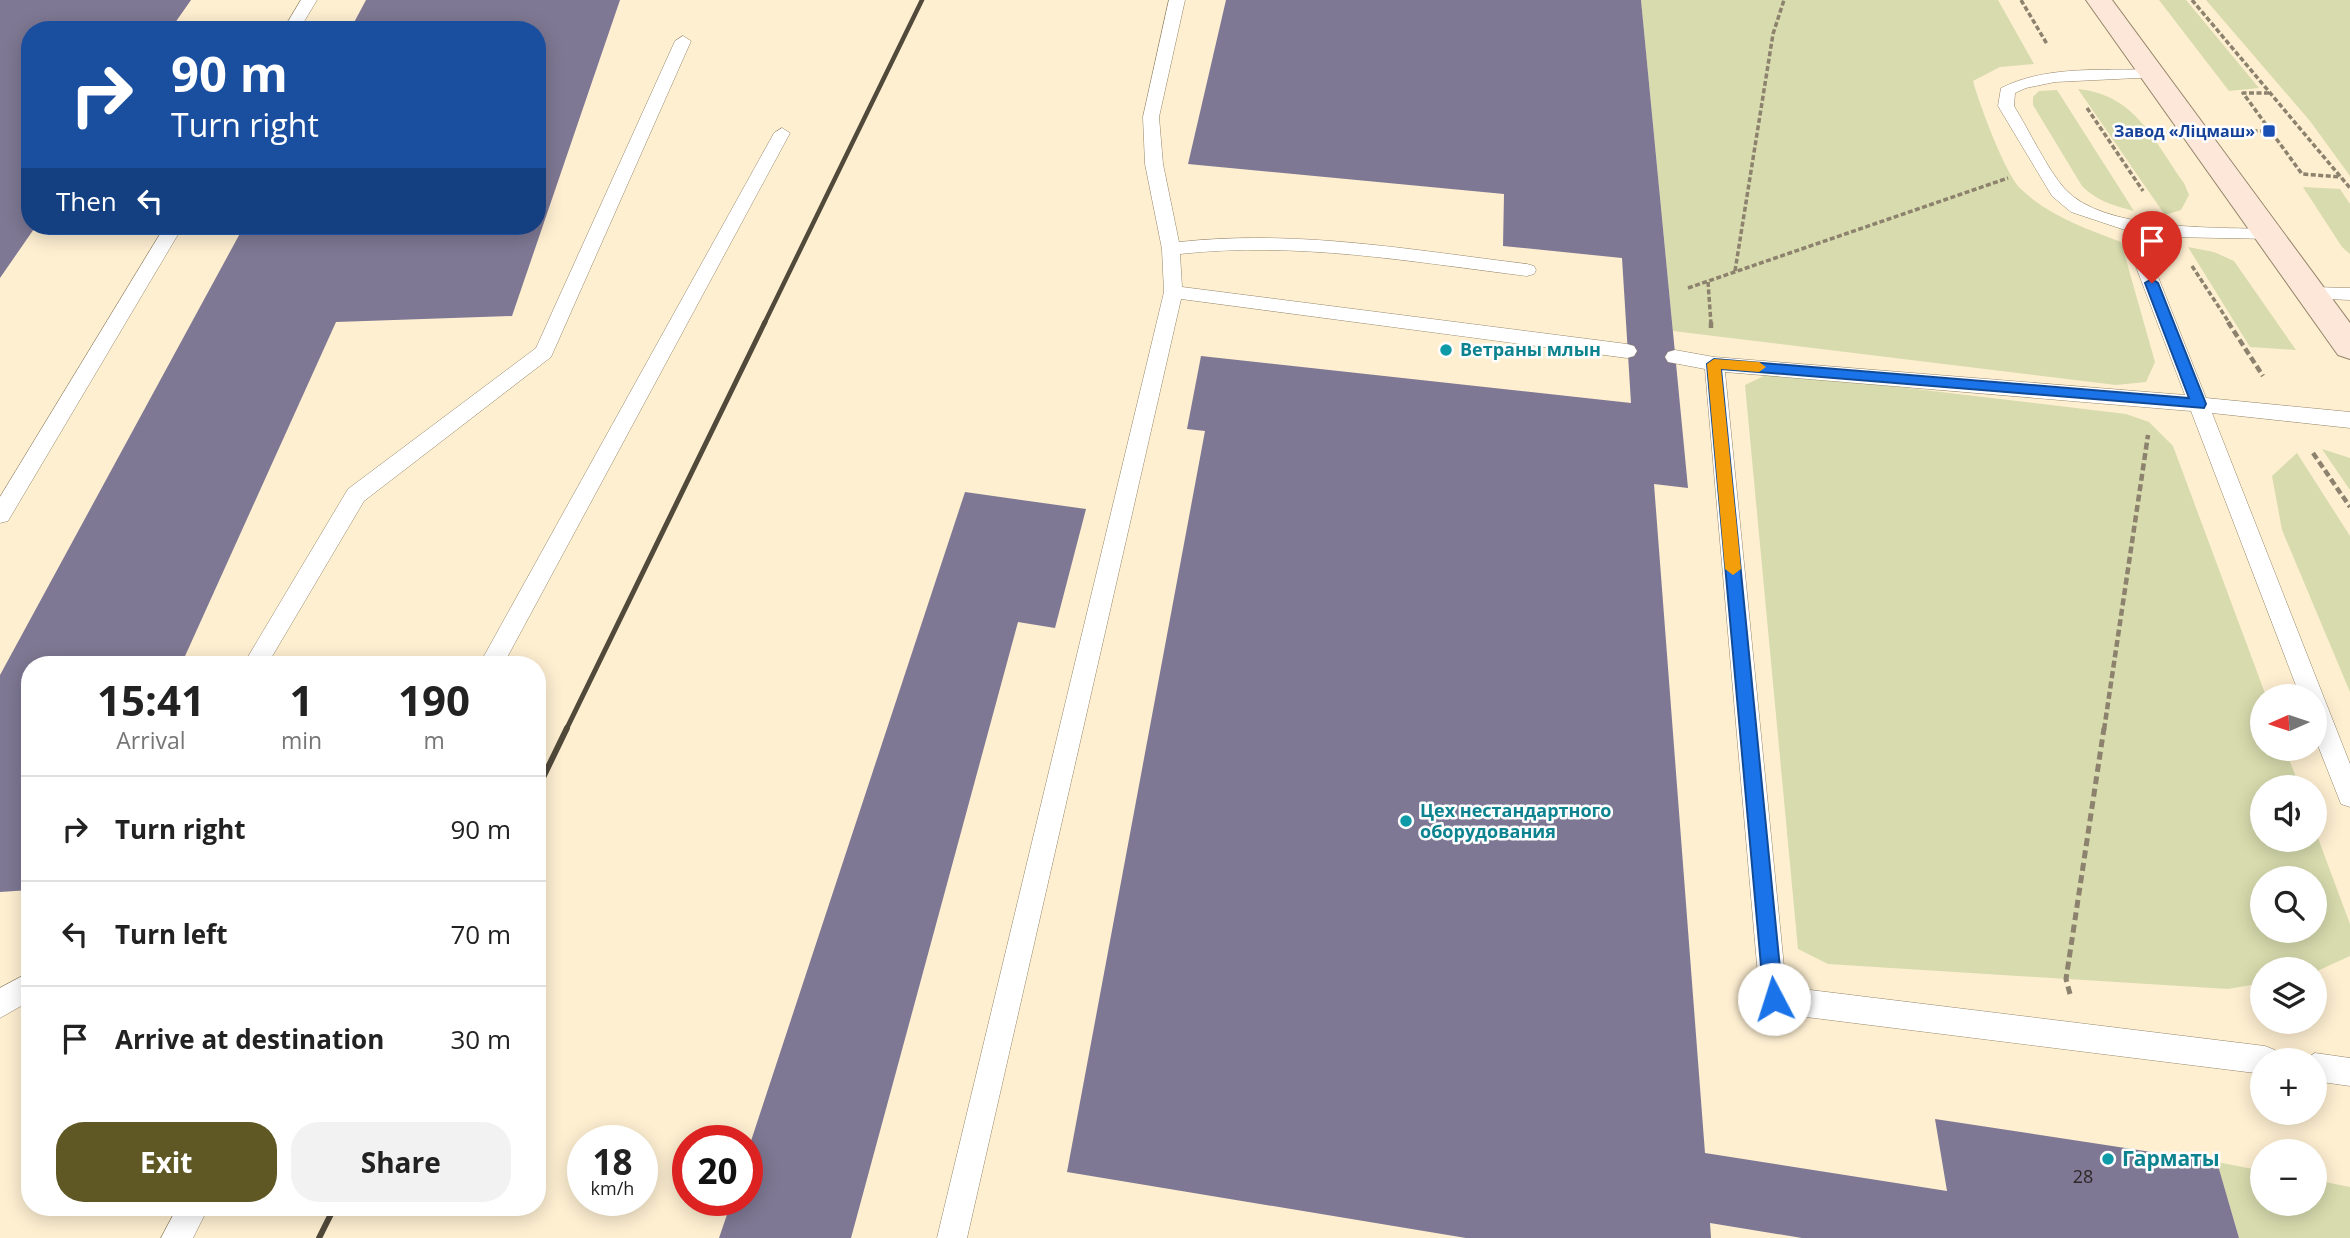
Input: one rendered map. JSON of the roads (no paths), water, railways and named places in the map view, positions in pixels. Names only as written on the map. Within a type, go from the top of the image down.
[{"type":"main road","points":[[2099,0],[2350,346]]},
{"type":"lane","points":[[296,21],[309,0]]},
{"type":"lane","points":[[952,1238],[1173,292],[1171,249],[1154,164],[1151,117],[1177,0]]},
{"type":"lane","points":[[260,656],[356,495],[544,352],[683,41]]},
{"type":"lane","points":[[2152,74],[2055,78],[2019,83],[2007,92],[2006,106],[2058,192],[2077,208],[2128,225],[2169,231],[2267,235]]},
{"type":"lane","points":[[496,656],[782,133]]},
{"type":"lane","points":[[0,516],[169,235]]},
{"type":"lane","points":[[1171,249],[1216,242],[1276,241],[1527,270]]},
{"type":"lane","points":[[2143,259],[2307,684]]},
{"type":"lane","points":[[1173,292],[1628,351]]},
{"type":"lane","points":[[2312,293],[2350,294]]},
{"type":"lane","points":[[1675,357],[1714,364],[2148,399],[2350,420]]},
{"type":"lane","points":[[1714,364],[1774,999],[2250,1058]]},
{"type":"lane","points":[[2328,739],[2350,796]]},
{"type":"lane","points":[[0,1004],[21,991]]},
{"type":"lane","points":[[2327,1069],[2350,1072]]},
{"type":"lane","points":[[176,1238],[188,1216]]},
{"type":"railway","points":[[764,324],[922,0]]},
{"type":"railway","points":[[566,730],[765,322]]},
{"type":"railway","points":[[546,771],[567,728]]},
{"type":"railway","points":[[319,1238],[330,1216]]},
{"type":"place","name":"Завод «Ліцмаш»","points":[[2269,131]]},
{"type":"place","name":"Ветраны млын","points":[[1446,350]]},
{"type":"place","name":"Цех нестандартного оборудования","points":[[1406,821]]},
{"type":"place","name":"Гарматы","points":[[2108,1159]]}]
